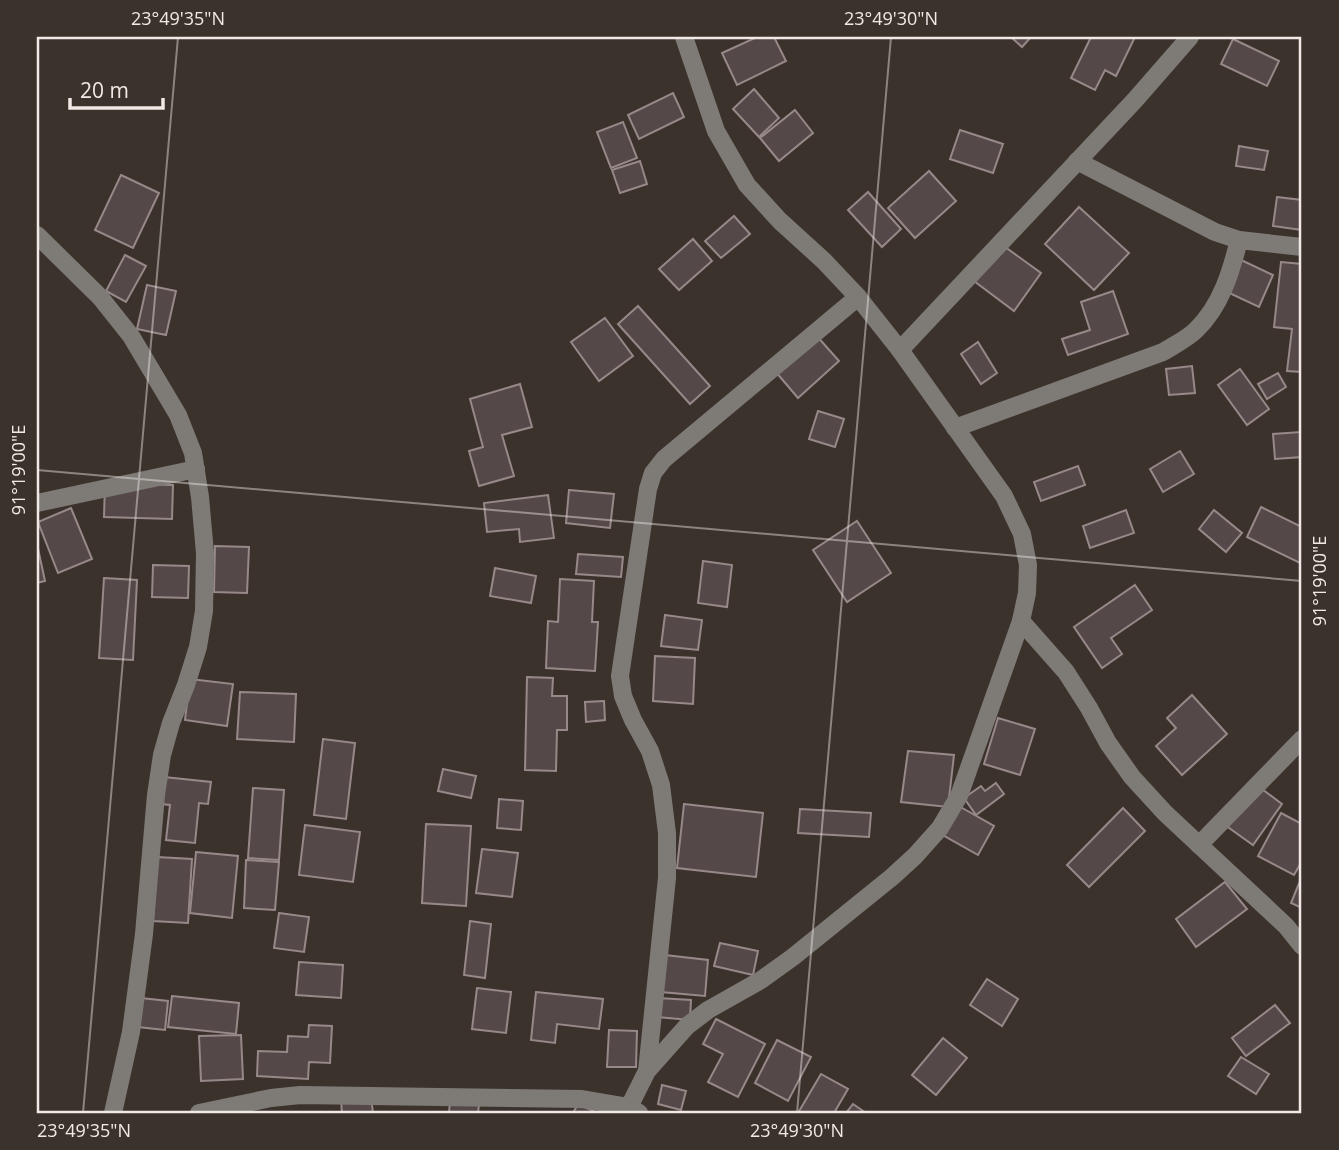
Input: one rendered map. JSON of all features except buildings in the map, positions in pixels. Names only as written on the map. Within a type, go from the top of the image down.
[{"type":"street","points":[[647,1071],[687,1026],[708,1010],[761,981],[793,957],[892,877],[940,828],[960,796],[1021,621],[1027,593],[1028,565],[1022,534],[1004,496],[900,350],[858,297],[747,185],[716,131],[684,37]]},
{"type":"street","points":[[900,350],[1191,37]]},
{"type":"street","points":[[1077,162],[1215,232],[1239,240],[1302,247]]},
{"type":"street","points":[[37,235],[100,297],[131,336],[178,415],[193,453],[205,553],[204,611],[198,647],[170,723],[162,755],[133,1019],[113,1113]]},
{"type":"street","points":[[955,428],[1163,352],[1180,342],[1196,330],[1222,292],[1239,240]]},
{"type":"street","points":[[199,1113],[271,1098],[300,1095],[560,1105],[602,1101],[634,1110],[647,1071],[667,878],[667,833],[661,785],[650,751],[623,696],[620,676],[648,489],[653,473],[664,459],[858,297]]},
{"type":"street","points":[[37,503],[196,469]]},
{"type":"street","points":[[1021,621],[1066,672],[1108,743],[1132,777],[1165,813],[1286,926],[1302,946]]},
{"type":"street","points":[[1199,845],[1302,739]]}]
